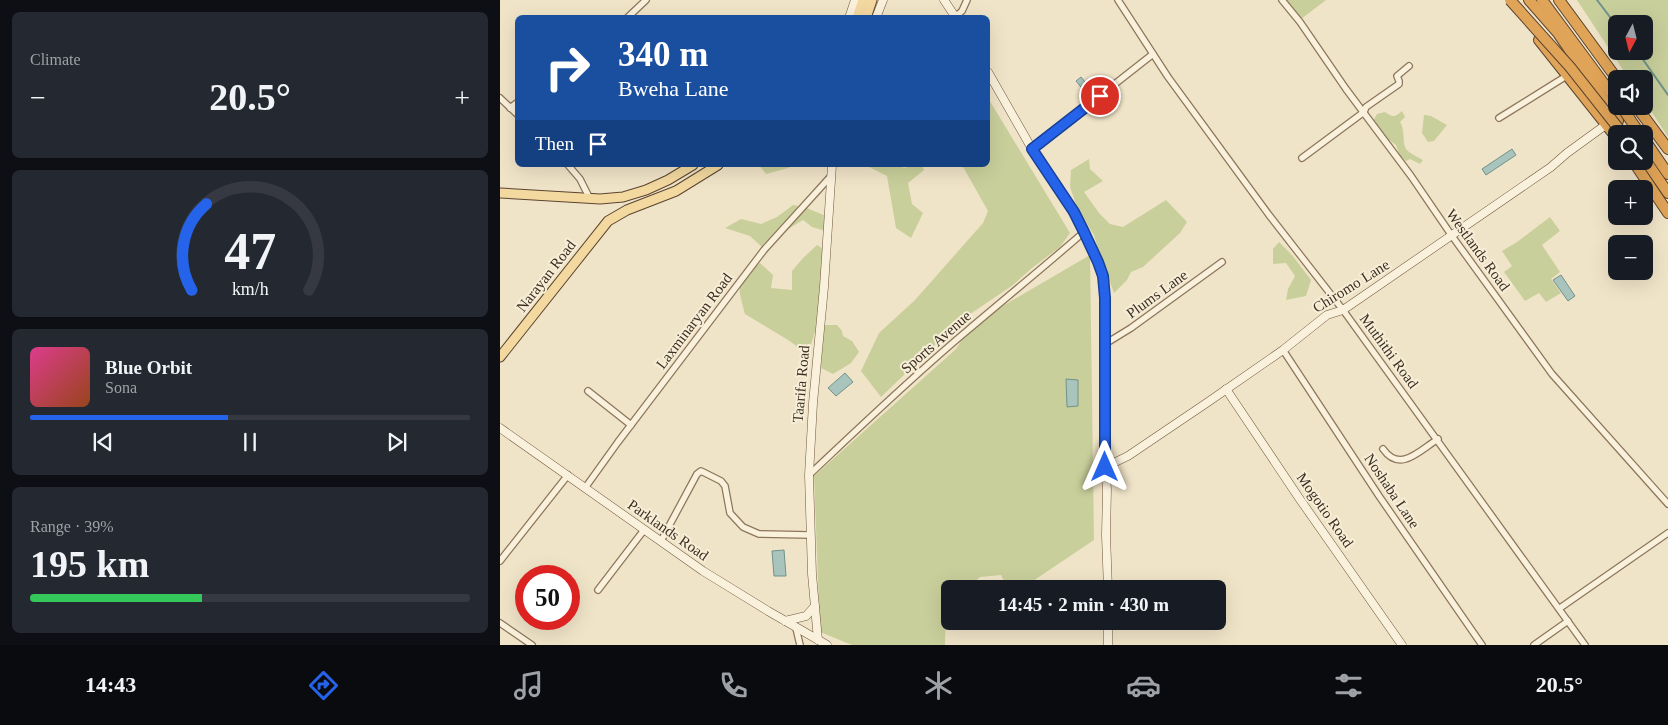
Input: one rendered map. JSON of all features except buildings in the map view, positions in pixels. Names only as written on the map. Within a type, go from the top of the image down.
[{"type":"highway","points":[[1509,0],[1514,9],[1607,124]]},
{"type":"highway","points":[[1509,0],[1570,67],[1618,125]]},
{"type":"highway","points":[[1520,0],[1520,5],[1558,62]]},
{"type":"highway","points":[[1529,0],[1558,34],[1619,125]]},
{"type":"highway","points":[[1542,0],[1608,89]]},
{"type":"highway","points":[[1559,0],[1610,70]]},
{"type":"highway","points":[[1643,115],[1668,148]]},
{"type":"highway","points":[[1653,152],[1668,174]]},
{"type":"highway","points":[[1639,170],[1668,213]]},
{"type":"highway","points":[[1652,170],[1668,193]]},
{"type":"main road","points":[[858,15],[863,0]]},
{"type":"main road","points":[[867,15],[872,0]]},
{"type":"main road","points":[[500,193],[600,198],[623,196],[646,190],[690,167]]},
{"type":"main road","name":"Narayan Road","points":[[500,357],[608,221],[616,215],[666,196],[715,167]]},
{"type":"street","points":[[630,15],[646,0]]},
{"type":"street","points":[[850,15],[855,0]]},
{"type":"street","points":[[877,15],[883,0]]},
{"type":"street","points":[[944,0],[955,15]]},
{"type":"street","points":[[958,15],[967,0]]},
{"type":"street","name":"Muthithi Road","points":[[1118,0],[1168,77],[1252,193],[1343,310],[1438,439],[1585,645]]},
{"type":"street","name":"Westlands Road","points":[[1282,0],[1300,22],[1552,374],[1668,504]]},
{"type":"street","points":[[1032,149],[1153,54]]},
{"type":"street","points":[[1302,158],[1364,112],[1366,106],[1399,84],[1397,76],[1409,66]]},
{"type":"street","points":[[1499,118],[1568,74]]},
{"type":"street","points":[[990,76],[1032,149],[1074,212],[1103,276],[1108,580]]},
{"type":"street","points":[[500,98],[515,112]]},
{"type":"street","points":[[510,108],[515,104]]},
{"type":"street","name":"Chiromo Lane","points":[[1105,467],[1128,456],[1283,350],[1328,315],[1343,310],[1452,236],[1551,168],[1567,153],[1607,124]]},
{"type":"street","points":[[570,167],[580,179],[589,197]]},
{"type":"street","name":"Taarifa Road","points":[[818,640],[810,535],[808,475],[832,167]]},
{"type":"street","name":"Laxminaryan Road","points":[[585,488],[630,425],[764,250],[831,176]]},
{"type":"street","name":"Sports Avenue","points":[[808,475],[874,413],[968,330],[1084,232]]},
{"type":"street","name":"Plums Lane","points":[[1105,344],[1222,262]]},
{"type":"street","name":"Noshaba Lane","points":[[1283,350],[1379,496],[1482,645]]},
{"type":"street","name":"Mogotio Road","points":[[1226,389],[1299,498],[1402,645]]},
{"type":"street","points":[[588,391],[630,425]]},
{"type":"street","name":"Parklands Road","points":[[500,428],[727,586],[827,645]]},
{"type":"street","points":[[1383,449],[1388,456],[1400,461],[1438,439]]},
{"type":"street","points":[[661,541],[701,471],[721,481],[725,486],[730,513],[743,527],[759,534],[810,535]]},
{"type":"street","points":[[500,561],[568,474]]},
{"type":"street","points":[[598,590],[644,530]]},
{"type":"street","points":[[1560,608],[1668,533]]},
{"type":"street","points":[[785,621],[806,616],[815,606]]},
{"type":"street","points":[[1534,645],[1568,621]]},
{"type":"street","points":[[500,623],[532,645]]},
{"type":"street","points":[[796,628],[800,645]]},
{"type":"street","points":[[1108,630],[1108,645]]},
{"type":"green space","points":[[1286,0],[1326,0],[1301,19]]},
{"type":"green space","points":[[1577,0],[1668,0],[1668,137],[1653,114],[1653,70],[1623,70],[1616,60],[1653,60],[1653,15],[1608,15],[1608,47]]},
{"type":"green space","points":[[990,101],[1070,233],[1060,247],[1013,285],[960,321],[881,397],[861,371],[879,333],[915,300],[983,223],[988,211],[963,167],[990,167]]},
{"type":"green space","points":[[1402,111],[1405,117],[1400,122],[1406,148],[1409,152],[1423,160],[1420,164],[1410,159],[1406,161],[1400,156],[1396,145],[1389,140],[1373,121],[1377,114],[1385,112],[1394,116]]},
{"type":"green space","points":[[1424,115],[1431,116],[1447,125],[1434,141],[1428,142],[1422,133]]},
{"type":"green space","points":[[1089,159],[1090,169],[1103,181],[1084,192],[1099,213],[1110,224],[1123,227],[1166,200],[1187,222],[1180,233],[1143,267],[1131,272],[1127,280],[1114,293],[1094,235],[1078,210],[1070,187],[1071,170]]},
{"type":"green space","points":[[761,167],[789,167],[788,168],[766,174]]},
{"type":"green space","points":[[869,167],[923,167],[924,170],[908,183],[912,204],[923,213],[911,238],[896,228],[887,176]]},
{"type":"green space","points":[[793,205],[804,207],[831,218],[832,233],[812,227],[803,220],[785,231],[765,250],[750,236],[725,228],[741,219],[761,224],[777,217]]},
{"type":"green space","points":[[1550,217],[1560,231],[1542,245],[1560,272],[1551,279],[1561,293],[1546,302],[1539,293],[1525,301],[1504,272],[1512,266],[1502,251]]},
{"type":"green space","points":[[1279,242],[1292,255],[1311,280],[1306,296],[1286,300],[1288,289],[1295,276],[1286,263],[1273,264],[1273,249]]},
{"type":"green space","points":[[817,245],[830,253],[825,300],[808,354],[745,314],[740,296],[740,285],[746,275],[760,263],[773,275],[771,288],[792,290],[792,271]]},
{"type":"green space","points":[[1090,255],[1094,540],[1034,580],[1004,580],[1001,575],[980,577],[976,580],[941,580],[941,630],[945,630],[945,645],[852,645],[820,632],[814,476],[956,349],[972,324]]},
{"type":"green space","points":[[824,325],[837,325],[842,331],[843,336],[852,341],[859,352],[851,363],[833,374],[821,368]]},
{"type":"water","points":[[1081,77],[1090,88],[1085,92],[1076,81]]},
{"type":"water","points":[[1512,149],[1516,155],[1486,175],[1482,169]]},
{"type":"water","points":[[1561,275],[1575,296],[1568,301],[1553,280]]},
{"type":"water","points":[[845,373],[853,382],[836,396],[828,388]]},
{"type":"water","points":[[1066,379],[1078,380],[1078,406],[1067,407]]},
{"type":"water","points":[[784,550],[786,576],[774,576],[772,551]]},
{"type":"waterway","points":[[1597,0],[1608,15]]},
{"type":"waterway","points":[[1643,60],[1668,95]]},
{"type":"route","points":[[1100,96],[1032,149],[1074,212],[1103,276],[1105,298],[1105,467]]}]
